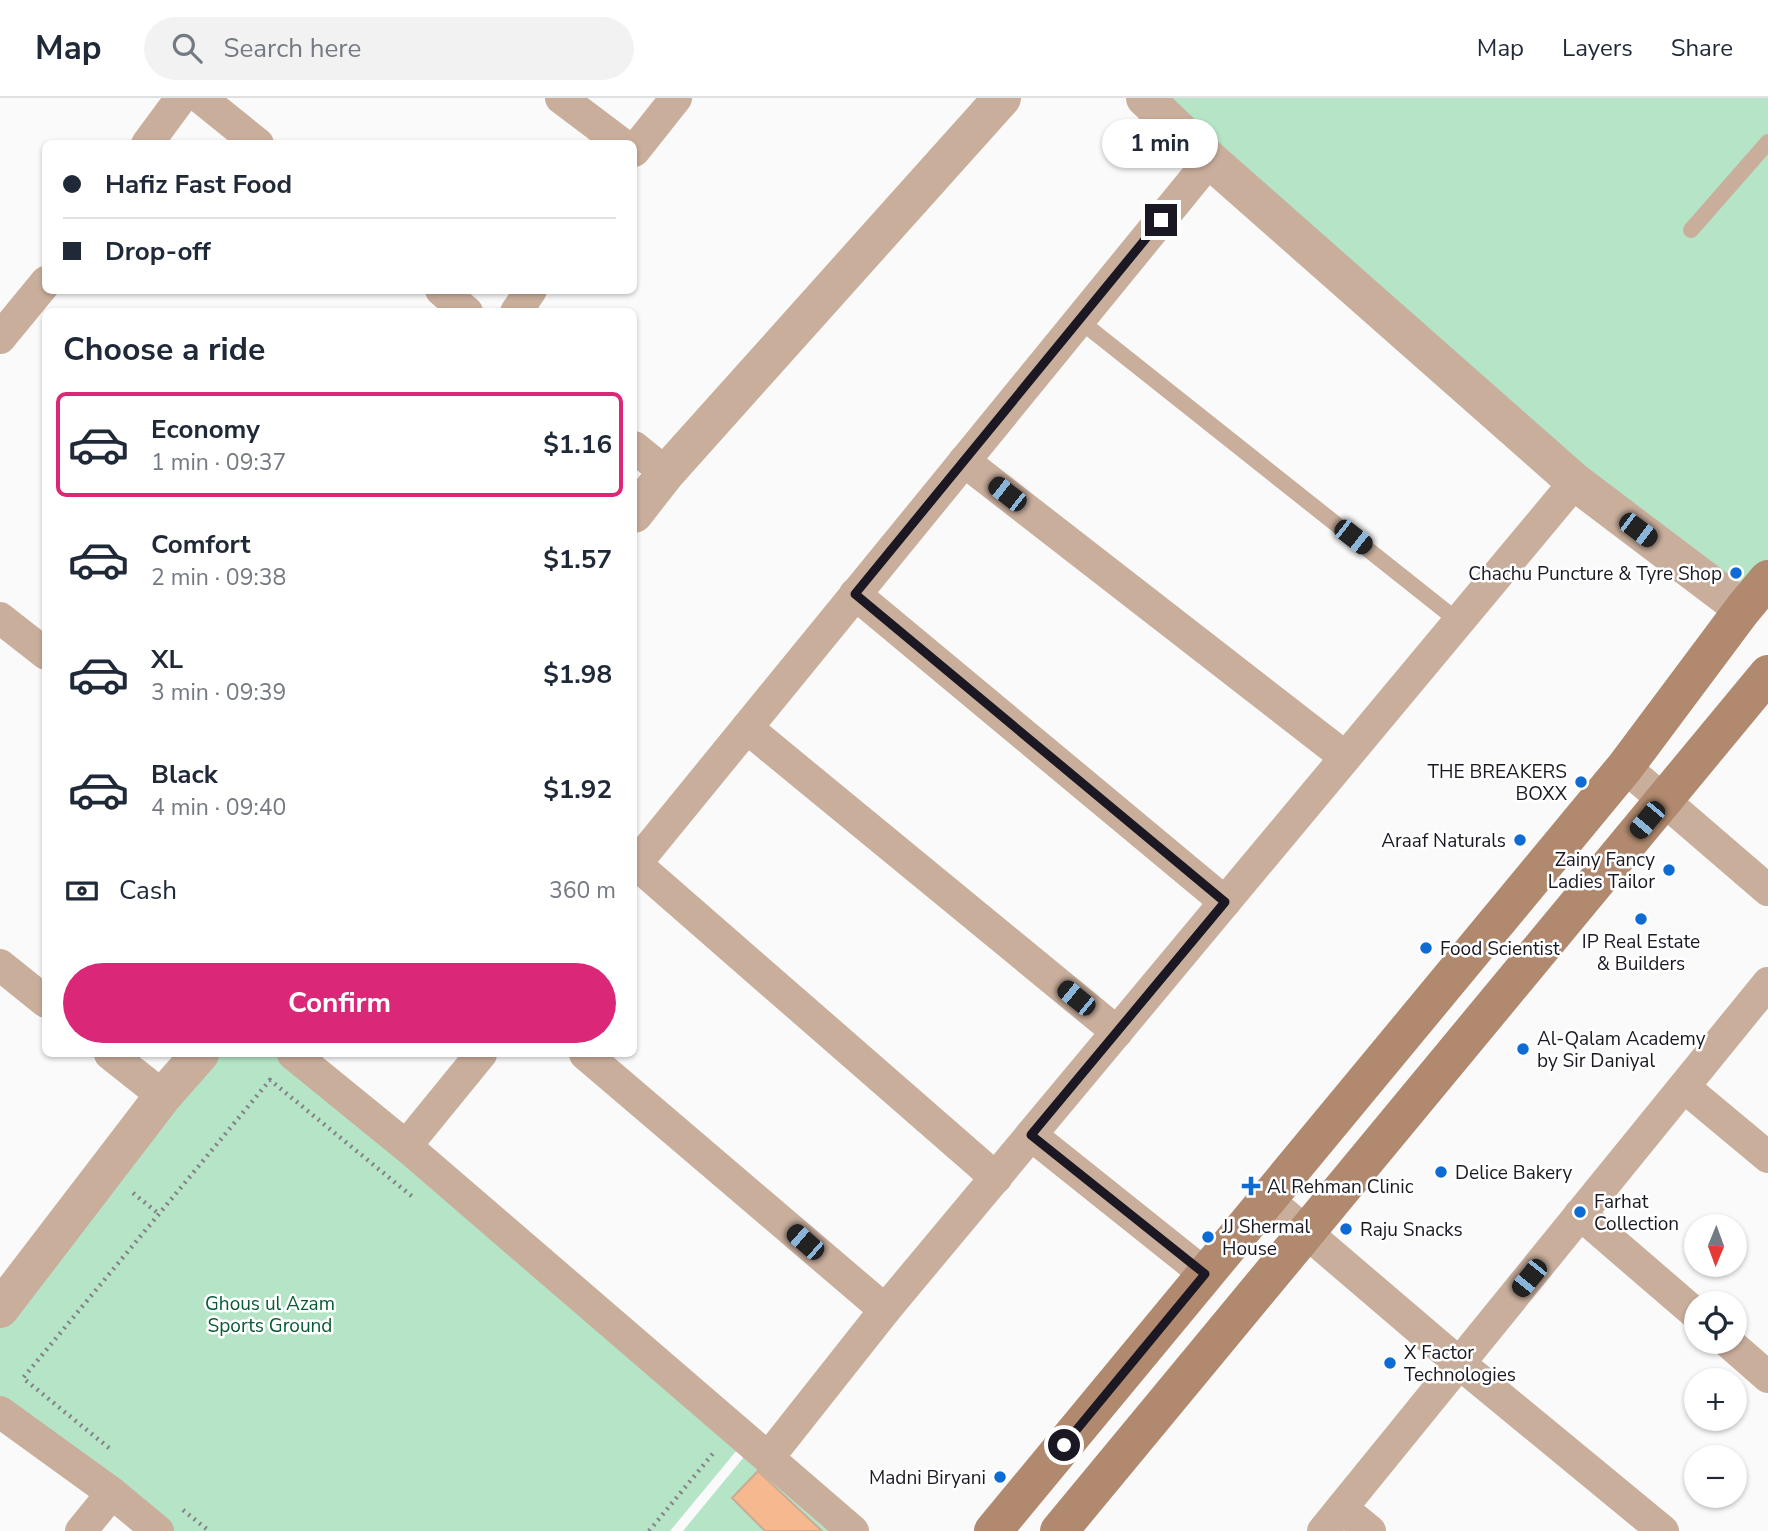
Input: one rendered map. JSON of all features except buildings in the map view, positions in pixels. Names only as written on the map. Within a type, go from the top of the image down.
[{"type":"main road","points":[[993,1531],[1625,767],[1768,579]]},
{"type":"main road","points":[[1059,1531],[1768,674]]},
{"type":"street","points":[[150,140],[181,98]]},
{"type":"street","points":[[201,98],[253,140]]},
{"type":"street","points":[[561,98],[616,140]]},
{"type":"street","points":[[637,147],[676,98]]},
{"type":"street","points":[[637,510],[666,473],[1002,98]]},
{"type":"street","points":[[1145,98],[1210,160],[1575,482],[1743,609]]},
{"type":"street","points":[[637,863],[1210,160]]},
{"type":"street","points":[[446,294],[462,308]]},
{"type":"street","points":[[0,338],[40,299]]},
{"type":"street","points":[[637,449],[666,473]]},
{"type":"street","points":[[964,461],[1345,757]]},
{"type":"street","points":[[768,1458],[886,1310],[1575,482]]},
{"type":"street","points":[[855,594],[1225,902]]},
{"type":"street","points":[[0,618],[42,651]]},
{"type":"street","points":[[747,728],[1117,1032]]},
{"type":"street","points":[[1625,767],[1768,890]]},
{"type":"street","points":[[637,867],[996,1178]]},
{"type":"street","points":[[0,965],[42,999]]},
{"type":"street","points":[[1370,1531],[1332,1519],[1768,983]]},
{"type":"street","points":[[114,1057],[163,1096]]},
{"type":"street","points":[[0,1309],[163,1096],[197,1057]]},
{"type":"street","points":[[297,1057],[406,1146],[853,1531]]},
{"type":"street","points":[[406,1146],[479,1057]]},
{"type":"street","points":[[589,1057],[886,1310]]},
{"type":"street","points":[[1684,1087],[1768,1157]]},
{"type":"street","points":[[1031,1135],[1205,1274]]},
{"type":"street","points":[[1267,1199],[1664,1531]]},
{"type":"street","points":[[1580,1214],[1684,1304]]},
{"type":"street","points":[[1742,1354],[1768,1377]]},
{"type":"street","points":[[0,1412],[112,1493],[158,1531]]},
{"type":"street","points":[[81,1531],[112,1493]]},
{"type":"lane","points":[[1691,230],[1768,142]]},
{"type":"lane","points":[[1079,320],[1458,621]]},
{"type":"path","points":[[116,1455],[23,1378],[270,1080],[419,1203]]},
{"type":"path","points":[[649,1531],[718,1448]]},
{"type":"path","points":[[178,1506],[209,1531]]},
{"type":"green space","points":[[1143,98],[1768,98],[1768,594],[1751,614]]},
{"type":"green space","name":"Ghous ul Azam Sports Ground","points":[[198,1057],[297,1057],[747,1438],[670,1531],[158,1531],[0,1410],[0,1305]]},
{"type":"green space","points":[[753,1446],[853,1531],[683,1531]]},
{"type":"place","name":"Chachu Puncture & Tyre Shop","points":[[1736,573]]},
{"type":"place","name":"THE BREAKERS BOXX","points":[[1581,782]]},
{"type":"place","name":"Araaf Naturals","points":[[1520,840]]},
{"type":"place","name":"Zainy Fancy Ladies Tailor","points":[[1669,870]]},
{"type":"place","name":"IP Real Estate & Builders","points":[[1641,919]]},
{"type":"place","name":"Food Scientist","points":[[1426,948]]},
{"type":"place","name":"Al-Qalam Academy by Sir Daniyal","points":[[1523,1049]]},
{"type":"place","name":"Delice Bakery","points":[[1441,1172]]},
{"type":"place","name":"Al Rehman Clinic","points":[[1251,1186]]},
{"type":"place","name":"Farhat Collection","points":[[1580,1212]]},
{"type":"place","name":"Raju Snacks","points":[[1346,1229]]},
{"type":"place","name":"JJ Shermal House","points":[[1208,1237]]},
{"type":"place","name":"X Factor Technologies","points":[[1390,1363]]},
{"type":"place","name":"Madni Biryani","points":[[1000,1477]]},
{"type":"route","points":[[1064,1445],[1205,1274],[1031,1135],[1225,902],[855,594],[1161,220]]}]
